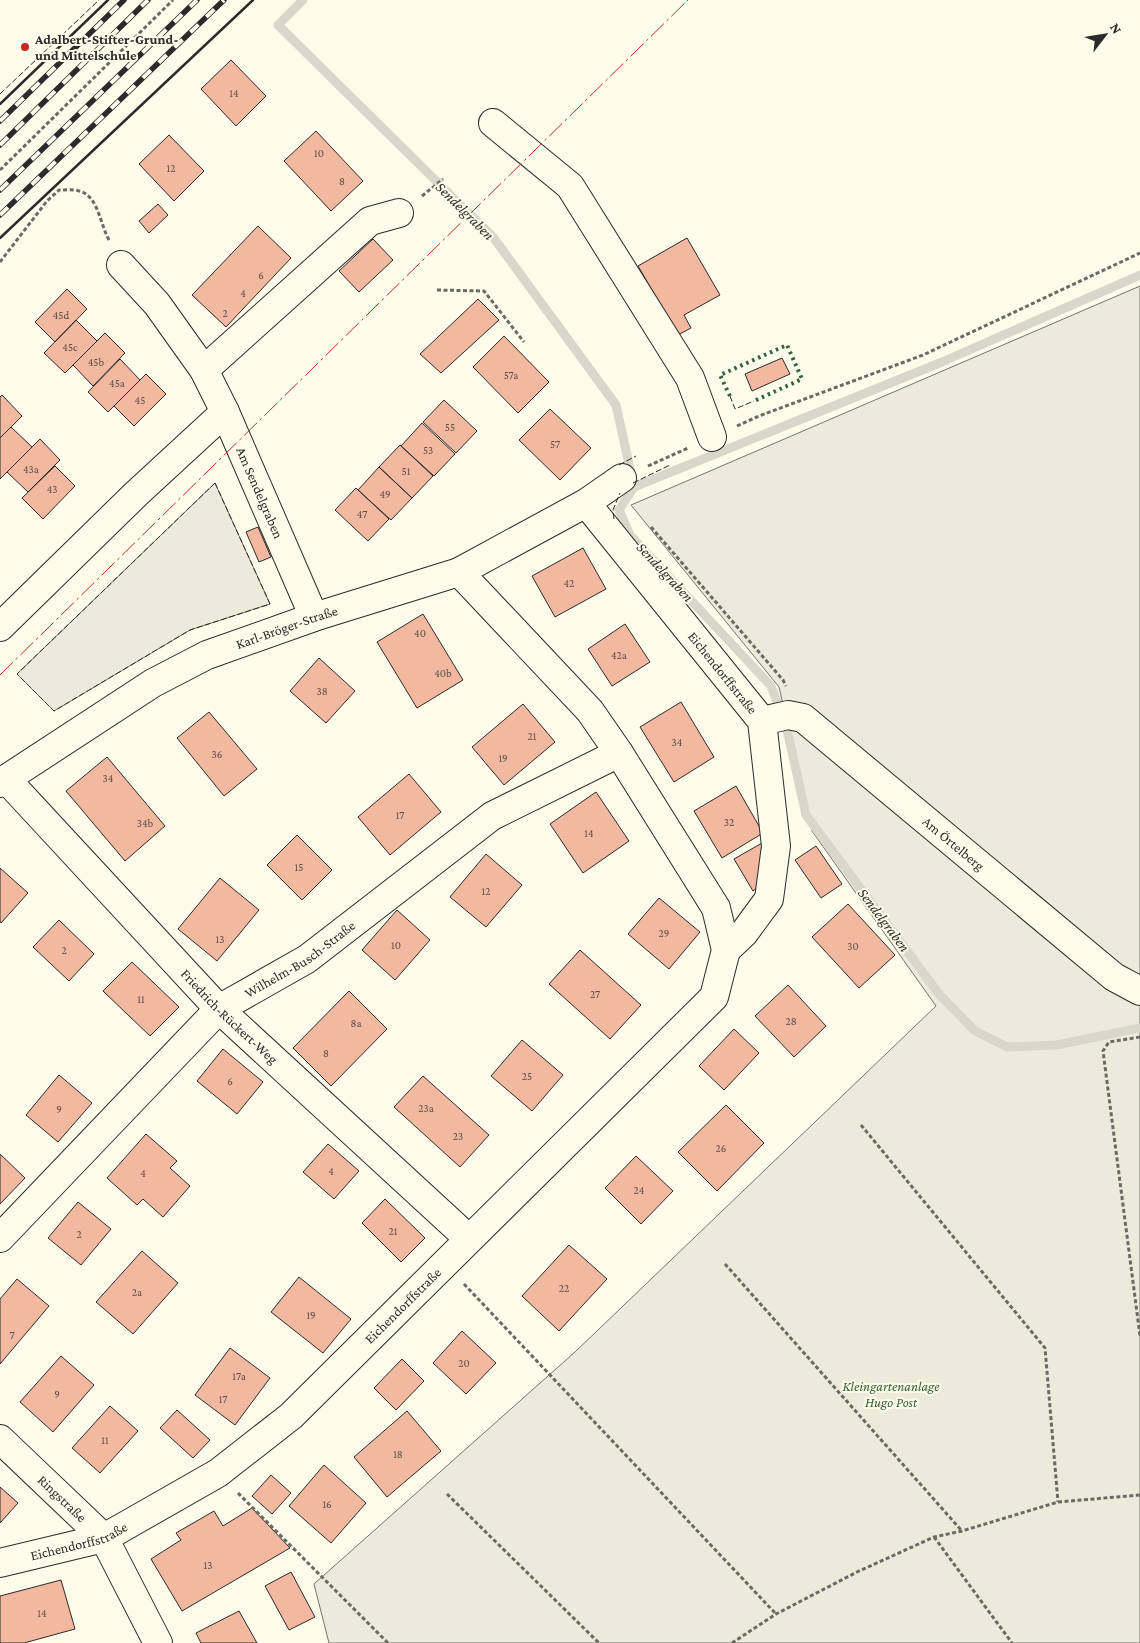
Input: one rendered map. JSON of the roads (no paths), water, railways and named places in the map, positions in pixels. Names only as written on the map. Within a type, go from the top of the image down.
[{"type":"street","points":[[492,123],[570,186],[690,378],[712,437]]},
{"type":"street","points":[[204,370],[370,221],[399,213]]},
{"type":"street","name":"Am Sendelgraben","points":[[121,265],[157,304],[204,370],[225,412],[314,617]]},
{"type":"street","points":[[0,627],[136,494],[225,412]]},
{"type":"street","name":"Karl-Bröger-Straße","points":[[3,781],[153,683],[207,655],[314,617],[459,572],[586,502],[632,474]]},
{"type":"street","name":"Eichendorffstraße","points":[[586,502],[782,718],[776,846],[769,899],[744,933],[726,950]]},
{"type":"street","name":"Eichendorffstraße","points":[[0,1563],[104,1538],[218,1473],[290,1416],[714,997],[726,950],[716,908],[619,753],[590,711],[459,572]]},
{"type":"street","name":"Am Örtelberg","points":[[782,718],[1114,977],[1140,991]]},
{"type":"street","name":"Wilhelm-Busch-Straße","points":[[0,1238],[219,1009],[307,959],[492,816],[619,753]]},
{"type":"street","name":"Friedrich-Rückert-Weg","points":[[3,781],[219,1009],[469,1239]]},
{"type":"street","name":"Ringstraße","points":[[0,1439],[104,1538],[158,1643]]},
{"type":"waterway","name":"Sendelgraben","points":[[303,0],[278,25],[493,237],[616,405],[634,487],[619,510],[630,535],[771,686],[786,725],[806,815],[939,994],[975,1031],[1007,1047],[1057,1045],[1140,1028]]},
{"type":"waterway","points":[[634,487],[942,362],[1140,275]]},
{"type":"railway","points":[[0,121],[124,0]]},
{"type":"railway","points":[[0,145],[148,0]]},
{"type":"railway","points":[[0,190],[197,0]]},
{"type":"railway","points":[[0,215],[224,0]]},
{"type":"place","name":"Adalbert-Stifter-Grund- und Mittelschule","points":[[25,47]]},
{"type":"park label","name":"Kleingartenanlage Hugo Post","points":[[891,1394]]}]
